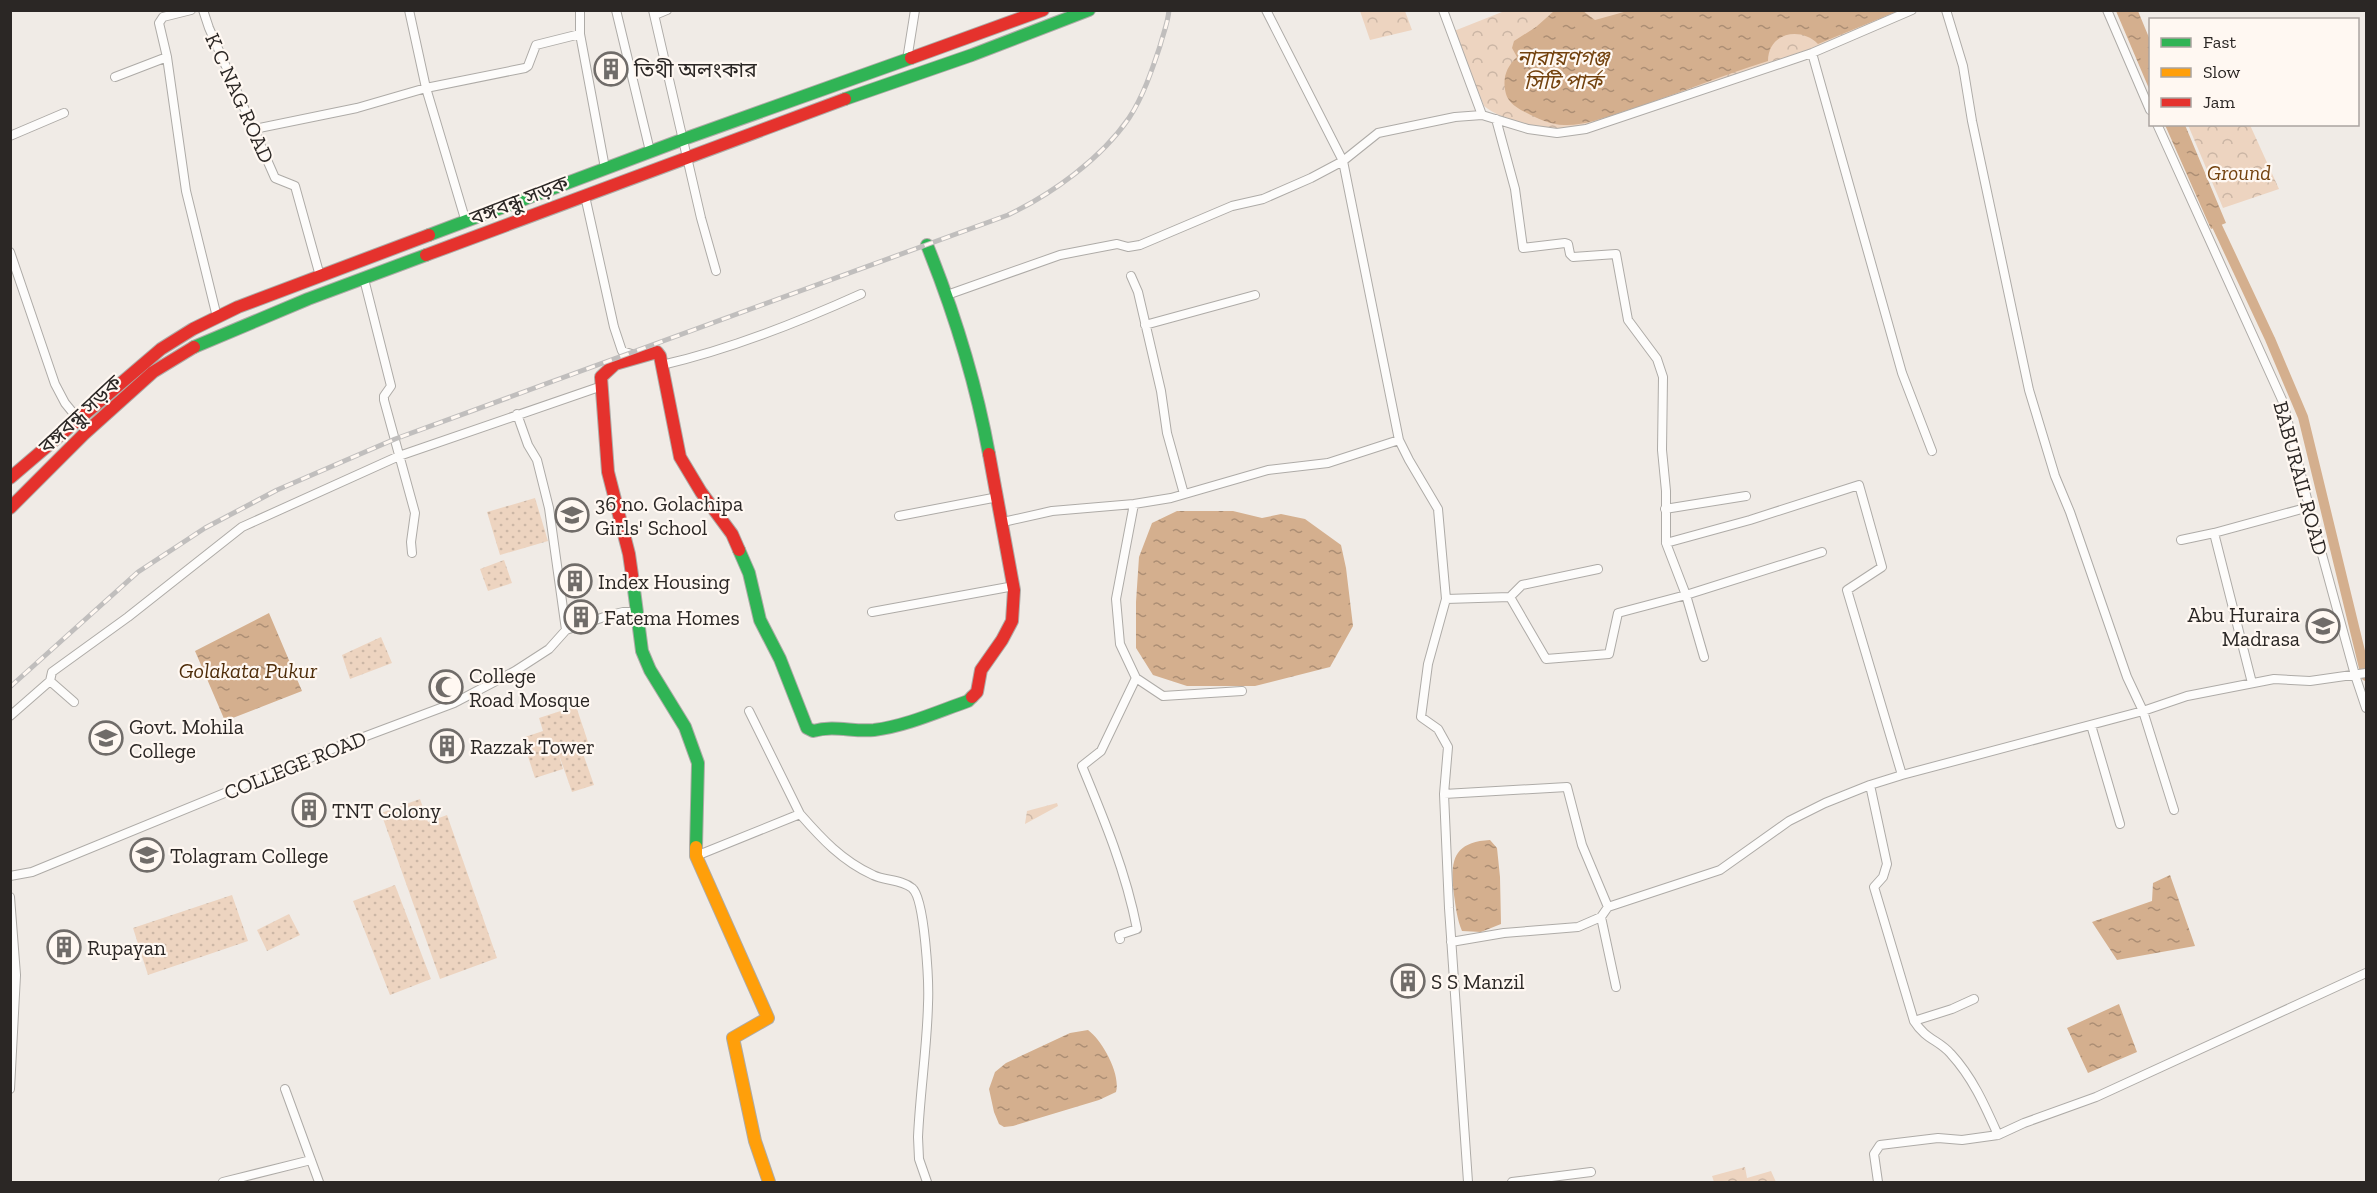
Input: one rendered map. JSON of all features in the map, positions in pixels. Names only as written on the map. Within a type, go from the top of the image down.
[{"type":"main road","name":"বঙ্গবন্ধু সড়ক","points":[[10,478],[26,467],[78,419],[161,349],[217,317],[650,151],[1043,10]]},
{"type":"main road","name":"বঙ্গবন্ধু সড়ক","points":[[10,507],[84,434],[168,361],[238,328],[585,196],[1089,10]]},
{"type":"main road","points":[[769,1182],[755,1141],[733,1038],[768,1018],[696,856],[698,764],[685,727],[650,670],[642,651],[629,554],[608,472],[601,377],[615,364],[657,352],[660,356],[680,457],[701,492],[732,534],[749,573],[760,620],[780,659],[807,728],[813,731],[829,727],[872,729],[902,724],[968,701],[977,692],[981,670],[1012,621],[1014,585],[983,420],[947,295],[927,245]]},
{"type":"street","points":[[192,10],[160,20],[186,191],[217,317]]},
{"type":"street","name":"K C NAG ROAD","points":[[203,10],[275,178],[295,186],[320,276]]},
{"type":"street","points":[[409,10],[426,88],[466,222]]},
{"type":"street","points":[[580,10],[580,34],[605,168]]},
{"type":"street","points":[[616,10],[650,151]]},
{"type":"street","points":[[667,10],[654,13],[701,218],[716,271]]},
{"type":"street","points":[[907,60],[915,10]]},
{"type":"street","points":[[1266,10],[1343,161],[1400,440],[1408,460],[1438,509],[1446,599],[1428,664],[1421,717],[1438,729],[1448,747],[1443,794],[1468,1182]]},
{"type":"street","points":[[1443,10],[1482,115]]},
{"type":"street","points":[[947,295],[1060,255],[1117,244],[1128,247],[1140,245],[1232,207],[1263,199],[1343,161],[1378,133],[1455,117],[1482,115],[1528,129],[1557,133],[1586,129],[1812,53],[1912,10]]},
{"type":"street","points":[[1946,10],[1963,66],[1972,121],[2029,390],[2055,476],[2070,512],[2127,677],[2143,711],[2174,810]]},
{"type":"street","points":[[2107,10],[2149,105]]},
{"type":"street","points":[[254,129],[357,108],[426,88],[528,66],[536,45],[580,34]]},
{"type":"street","points":[[1812,53],[1902,373],[1932,451]]},
{"type":"street","points":[[115,77],[167,57]]},
{"type":"street","points":[[10,136],[64,113]]},
{"type":"street","points":[[1496,119],[1515,189],[1522,248],[1566,243],[1573,257],[1616,254],[1628,321],[1657,359],[1663,377],[1662,450],[1666,491],[1666,543],[1686,595],[1704,657]]},
{"type":"street","name":"BABURAIL ROAD","points":[[2158,126],[2283,402],[2355,675],[2367,708]]},
{"type":"street","points":[[585,196],[622,351],[642,357]]},
{"type":"street","points":[[10,252],[55,384],[65,403],[78,419]]},
{"type":"street","points":[[1131,276],[1138,292],[1161,391],[1167,433],[1184,494]]},
{"type":"street","points":[[364,279],[391,386],[384,400],[415,513],[411,542],[412,553]]},
{"type":"street","points":[[662,365],[691,358],[783,327],[861,294]]},
{"type":"street","points":[[1144,325],[1255,295]]},
{"type":"street","points":[[10,716],[50,681],[52,672],[128,617],[242,527],[399,456],[602,386]]},
{"type":"street","points":[[517,414],[528,445],[537,460],[549,508],[566,630],[607,616],[623,612],[637,612]]},
{"type":"street","points":[[1003,522],[1052,511],[1134,504],[1184,494],[1268,470],[1328,463],[1400,440]]},
{"type":"street","points":[[1666,543],[1750,520],[1859,485],[1882,567],[1847,591],[1902,775]]},
{"type":"street","points":[[1665,509],[1746,496]]},
{"type":"street","points":[[899,516],[998,497]]},
{"type":"street","points":[[1134,504],[1116,599],[1120,644],[1136,678],[1163,696],[1242,691]]},
{"type":"street","points":[[2181,540],[2309,507]]},
{"type":"street","points":[[2214,533],[2252,683]]},
{"type":"street","points":[[1510,597],[1546,658],[1609,654],[1618,613],[1686,595],[1822,552]]},
{"type":"street","points":[[1446,599],[1510,597],[1521,585],[1598,569]]},
{"type":"street","points":[[872,612],[1014,585]]},
{"type":"street","name":"COLLEGE ROAD","points":[[10,876],[32,872],[337,747],[454,703],[515,671],[549,649],[566,630]]},
{"type":"street","points":[[1451,942],[1504,933],[1578,927],[1601,916],[1608,907],[1720,870],[1789,821],[1825,803],[1902,775],[2143,711],[2187,696],[2274,679],[2310,681],[2367,672]]},
{"type":"street","points":[[1120,939],[1119,935],[1137,929],[1132,904],[1106,825],[1082,766],[1101,751],[1136,678]]},
{"type":"street","points":[[50,681],[74,702]]},
{"type":"street","points":[[749,711],[800,814],[828,846],[874,876],[910,886],[916,892],[925,939],[928,1003],[918,1137],[919,1159],[927,1182]]},
{"type":"street","points":[[2091,725],[2120,824]]},
{"type":"street","points":[[1870,785],[1887,864],[1883,877],[1874,887],[1914,1021],[1921,1033],[1949,1052],[1964,1070],[1977,1089],[1998,1135]]},
{"type":"street","points":[[1443,794],[1567,787],[1582,844],[1608,907]]},
{"type":"street","points":[[696,856],[800,814]]},
{"type":"street","points":[[10,897],[16,975],[10,1089]]},
{"type":"street","points":[[1601,916],[1616,987]]},
{"type":"street","points":[[1878,1182],[1874,1154],[1880,1145],[1938,1138],[1962,1140],[1998,1135],[2096,1097],[2367,973]]},
{"type":"street","points":[[1914,1021],[1952,1010],[1974,999]]},
{"type":"street","points":[[285,1089],[319,1182]]},
{"type":"street","points":[[223,1182],[311,1160]]},
{"type":"street","points":[[1512,1182],[1592,1172]]},
{"type":"green space","name":"নারায়ণগঞ্জ সিটি পার্ক","points":[[1507,10],[1908,11],[1795,55],[1622,116],[1591,125],[1562,129],[1521,123],[1500,116],[1484,106],[1454,31]]},
{"type":"green space","points":[[1360,11],[1405,11],[1412,30],[1370,40]]},
{"type":"green space","name":"Ground","points":[[2188,126],[2250,126],[2279,189],[2223,208]]},
{"type":"green space","points":[[535,498],[548,541],[500,555],[487,512]]},
{"type":"green space","points":[[504,560],[512,583],[488,591],[480,569]]},
{"type":"green space","points":[[381,637],[392,663],[350,679],[342,655]]},
{"type":"green space","points":[[576,706],[588,742],[580,745],[594,785],[572,792],[558,752],[563,769],[535,778],[522,738],[543,731],[539,718]]},
{"type":"green space","points":[[420,799],[428,822],[447,815],[497,958],[440,979],[381,813]]},
{"type":"green space","points":[[1057,803],[1058,806],[1025,824],[1027,811]]},
{"type":"green space","points":[[395,885],[431,979],[390,995],[353,901]]},
{"type":"green space","points":[[232,895],[248,941],[148,975],[133,928]]},
{"type":"green space","points":[[289,914],[300,935],[267,951],[257,930]]},
{"type":"green space","points":[[1745,1167],[1747,1178],[1771,1171],[1776,1182],[1714,1182],[1712,1176]]},
{"type":"water","name":"নারায়ণগঞ্জ সিটি পার্ক","points":[[1631,10],[1898,11],[1818,44],[1803,35],[1786,35],[1773,44],[1769,51],[1768,61],[1586,123],[1559,125],[1522,111],[1509,100],[1505,89],[1505,78],[1510,65],[1517,57],[1512,48],[1514,41],[1536,27],[1554,11],[1583,11],[1595,20]]},
{"type":"water","points":[[2116,11],[2138,11],[2149,38],[2149,89]]},
{"type":"water","points":[[2165,126],[2185,126],[2226,223],[2211,229]]},
{"type":"water","points":[[1177,511],[1233,511],[1262,518],[1281,514],[1305,519],[1341,545],[1353,626],[1330,667],[1255,686],[1187,686],[1153,675],[1136,648],[1139,557],[1152,523]]},
{"type":"water","name":"Golakata Pukur","points":[[269,613],[302,691],[225,721],[195,651]]},
{"type":"water","points":[[1490,840],[1497,848],[1501,924],[1481,932],[1462,931],[1454,895],[1453,873],[1456,856],[1468,845]]},
{"type":"water","points":[[2170,875],[2195,946],[2117,960],[2092,922],[2152,901],[2153,883]]},
{"type":"water","points":[[2119,1004],[2137,1052],[2088,1073],[2067,1028]]},
{"type":"water","points":[[1088,1030],[1099,1041],[1109,1058],[1116,1076],[1116,1092],[1099,1100],[1013,1126],[1004,1127],[999,1124],[989,1089],[995,1072],[1006,1063],[1070,1033]]},
{"type":"waterway","points":[[2217,226],[2270,339],[2303,417],[2366,676]]},
{"type":"railway","points":[[10,687],[138,572],[205,528],[277,490],[395,439],[1008,215],[1042,197],[1090,161],[1118,133],[1129,118],[1150,74],[1169,10]]},
{"type":"traffic: fast","points":[[845,99],[972,55],[1089,10]]},
{"type":"traffic: fast","points":[[429,235],[684,139],[911,58]]},
{"type":"traffic: fast","points":[[927,245],[963,348],[978,401],[989,454]]},
{"type":"traffic: fast","points":[[194,347],[308,299],[426,255]]},
{"type":"traffic: fast","points":[[739,550],[749,573],[760,620],[780,659],[807,728],[813,731],[886,728],[933,714],[968,701],[972,697]]},
{"type":"traffic: fast","points":[[633,582],[642,651],[650,670],[685,727],[698,763],[696,847]]},
{"type":"traffic: slow","points":[[696,847],[696,856],[768,1018],[733,1038],[755,1141],[769,1182]]},
{"type":"traffic: jam","points":[[911,58],[1043,10]]},
{"type":"traffic: jam","points":[[426,255],[845,99]]},
{"type":"traffic: jam","points":[[10,478],[161,349],[193,329],[238,307],[429,235]]},
{"type":"traffic: jam","points":[[10,508],[84,434],[153,372],[194,347]]},
{"type":"traffic: jam","points":[[633,582],[629,554],[608,472],[601,377],[615,364],[657,352],[660,356],[680,457],[701,492],[732,534],[739,550]]},
{"type":"traffic: jam","points":[[972,697],[977,692],[981,670],[1012,621],[1014,590],[989,454]]},
{"type":"place","name":"তিথী অলংকার","points":[[611,69]]},
{"type":"place","name":"36 no. Golachipa Girls' School","points":[[572,515]]},
{"type":"place","name":"Index Housing","points":[[575,581]]},
{"type":"place","name":"Fatema Homes","points":[[581,617]]},
{"type":"place","name":"Abu Huraira Madrasa","points":[[2323,626]]},
{"type":"place","name":"College Road Mosque","points":[[446,687]]},
{"type":"place","name":"Govt. Mohila College","points":[[106,738]]},
{"type":"place","name":"Razzak Tower","points":[[447,746]]},
{"type":"place","name":"TNT Colony","points":[[309,810]]},
{"type":"place","name":"Tolagram College","points":[[147,855]]},
{"type":"place","name":"Rupayan","points":[[64,947]]},
{"type":"place","name":"S S Manzil","points":[[1408,981]]}]
